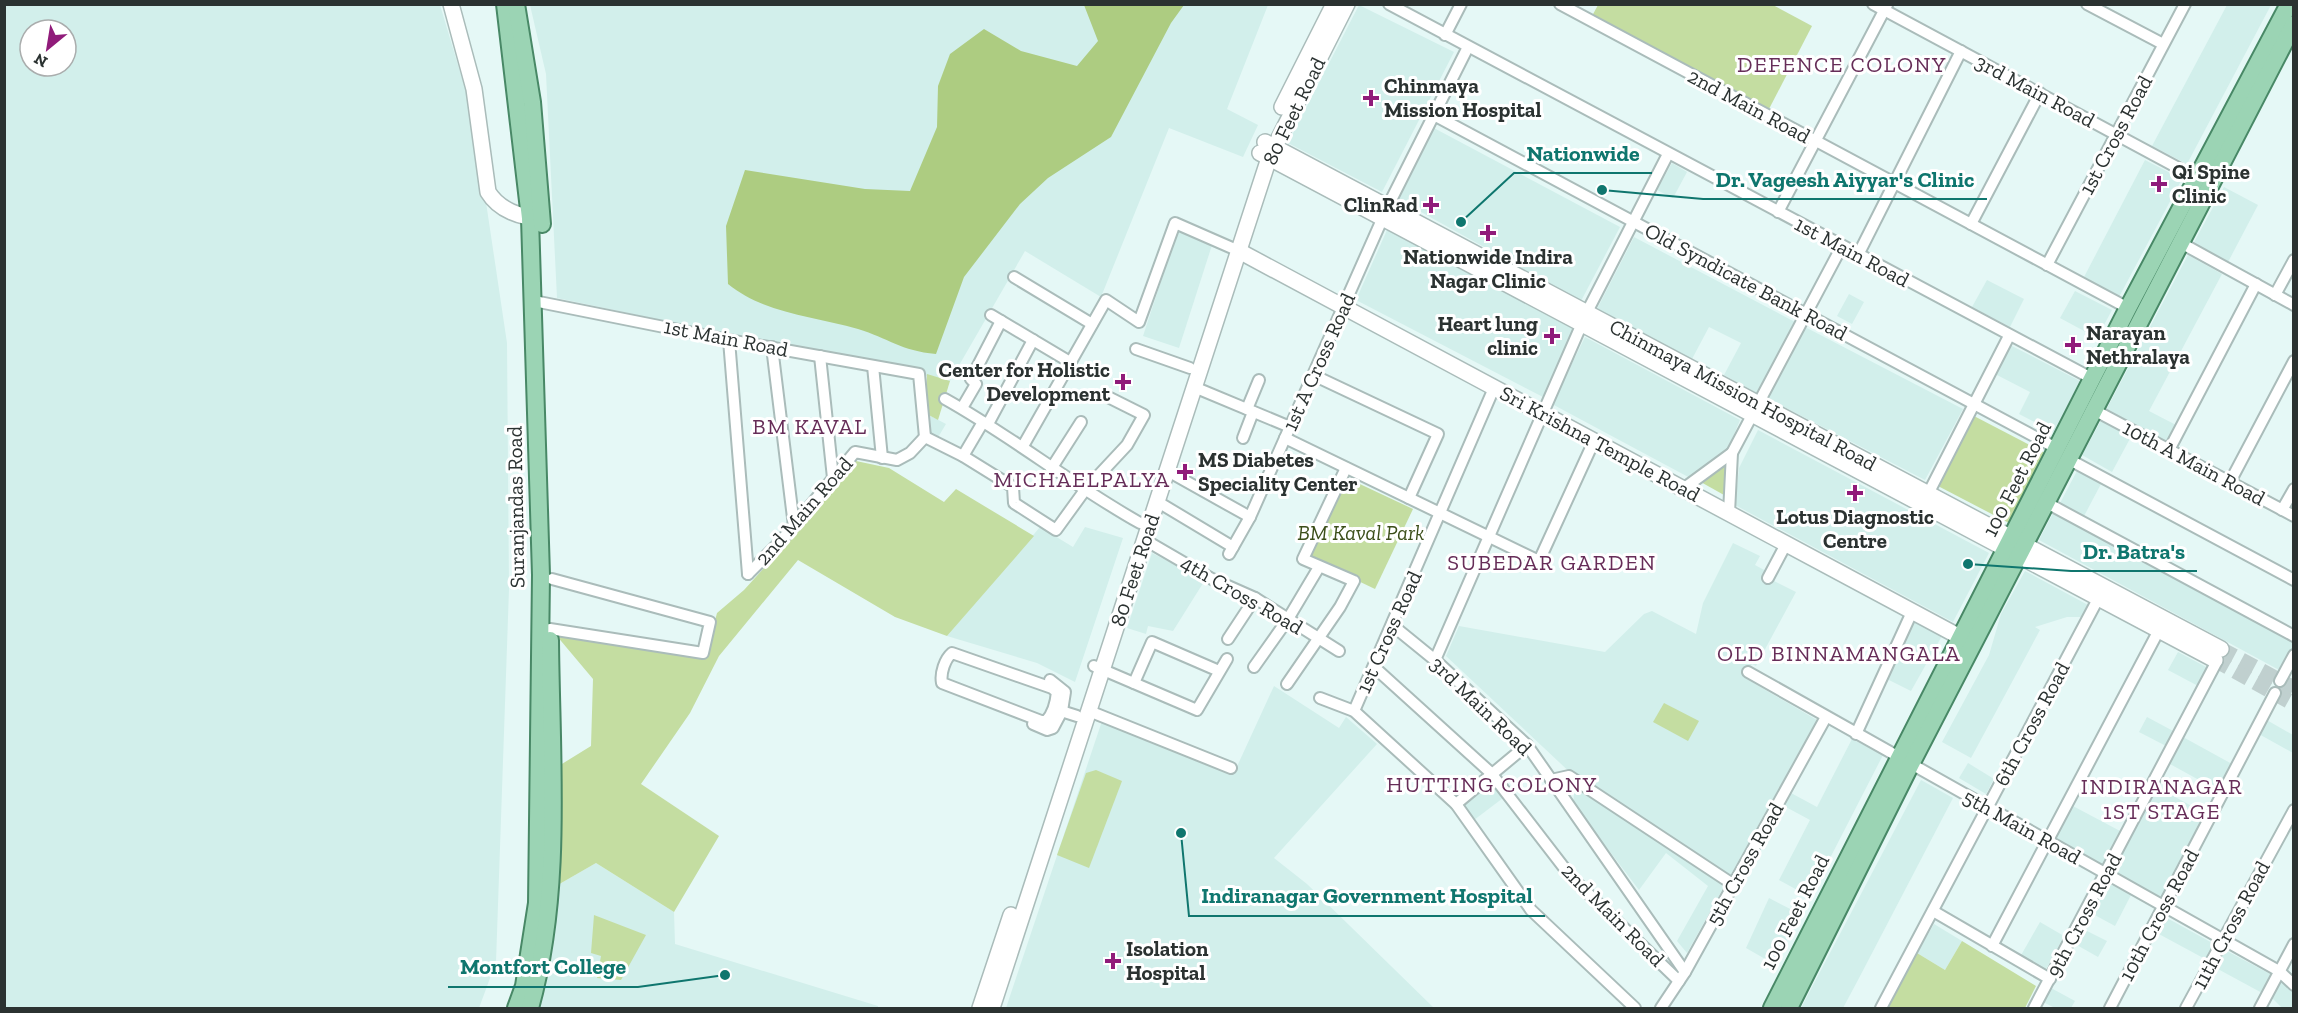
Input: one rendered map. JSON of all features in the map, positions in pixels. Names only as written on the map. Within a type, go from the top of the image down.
[{"type":"main road","points":[[450,4],[474,88],[488,192],[500,205],[535,214]]},
{"type":"main road","points":[[460,4],[482,87],[496,189],[505,198],[535,214]]},
{"type":"main road","name":"Suranjandas Road","points":[[505,4],[535,214]]},
{"type":"main road","name":"Suranjandas Road","points":[[516,4],[532,102],[552,579],[549,902],[541,969],[530,1008]]},
{"type":"main road","name":"80 Feet Road","points":[[1098,667],[1140,523],[1190,368],[1234,249],[1267,150],[1315,54],[1334,4]]},
{"type":"main road","name":"80 Feet Road","points":[[1315,54],[1347,4]]},
{"type":"main road","name":"100 Feet Road","points":[[1789,1008],[1960,637],[2047,503],[2063,454],[2093,379],[2128,308],[2289,4]]},
{"type":"main road","name":"100 Feet Road","points":[[1772,1008],[2016,548],[2063,454],[2094,410],[2179,242],[2294,24]]},
{"type":"main road","name":"Chinmaya Mission Hospital Road","points":[[1267,150],[2219,655]]},
{"type":"main road","name":"80 Feet Road","points":[[980,1008],[1081,714],[1158,502],[1234,249]]},
{"type":"main road","name":"Sri Krishna Temple Road","points":[[1234,249],[1960,637]]},
{"type":"main road","name":"Suranjandas Road","points":[[516,1008],[524,986],[537,903],[541,576],[539,301]]},
{"type":"main road","name":"Chinmaya Mission Hospital Road","points":[[1754,409],[1928,494],[2098,599],[2159,630],[2219,655]]},
{"type":"main road","name":"80 Feet Road","points":[[992,1008],[1081,714]]},
{"type":"street","name":"1st Main Road","points":[[1389,4],[2093,379]]},
{"type":"street","points":[[1445,34],[1461,4]]},
{"type":"street","name":"2nd Main Road","points":[[1560,4],[2128,308]]},
{"type":"street","name":"3rd Main Road","points":[[1873,4],[1885,7],[1961,51],[2197,178]]},
{"type":"street","points":[[2087,4],[2163,44]]},
{"type":"street","name":"1st Cross Road","points":[[2047,265],[2185,4]]},
{"type":"street","points":[[1778,212],[1885,7]]},
{"type":"street","points":[[1385,212],[1468,47]]},
{"type":"street","points":[[1858,255],[1961,51]]},
{"type":"street","points":[[1971,224],[2040,93]]},
{"type":"street","name":"Old Syndicate Bank Road","points":[[1434,115],[1975,404],[2294,580]]},
{"type":"street","points":[[1435,660],[1584,319],[1668,154]]},
{"type":"street","name":"1st A Cross Road","points":[[1158,502],[1231,550],[1250,517],[1385,212]]},
{"type":"street","points":[[1023,446],[1106,300],[1138,322],[1175,223],[1234,249]]},
{"type":"street","points":[[2179,242],[2294,305]]},
{"type":"street","points":[[1729,513],[1732,453],[1842,246]]},
{"type":"street","points":[[2275,295],[2294,260]]},
{"type":"street","points":[[1014,277],[1092,324]]},
{"type":"street","points":[[2169,450],[2256,284]]},
{"type":"street","name":"1st Main Road","points":[[539,301],[729,340],[919,374],[925,437]]},
{"type":"street","points":[[991,315],[1070,362]]},
{"type":"street","points":[[962,408],[976,384],[971,379],[1001,321]]},
{"type":"street","points":[[1928,494],[2009,336]]},
{"type":"street","name":"2nd Main Road","points":[[729,340],[748,574],[794,526],[855,452],[897,460],[910,453],[925,437]]},
{"type":"street","points":[[963,456],[986,423],[1034,340]]},
{"type":"street","points":[[772,348],[794,526]]},
{"type":"street","points":[[1136,349],[1190,368]]},
{"type":"street","points":[[820,356],[833,478]]},
{"type":"street","points":[[2230,482],[2294,361]]},
{"type":"street","points":[[873,366],[882,458]]},
{"type":"street","points":[[1313,375],[1438,434],[1408,498]]},
{"type":"street","points":[[1243,438],[1259,380]]},
{"type":"street","points":[[1194,387],[1250,411],[1346,468],[1539,561],[1594,441]]},
{"type":"street","name":"1st Cross Road","points":[[1354,711],[1494,388]]},
{"type":"street","points":[[925,437],[963,456],[1012,487],[1014,502],[1056,530],[1085,490],[1127,445],[1144,415],[1106,396]]},
{"type":"street","points":[[945,399],[1023,446],[1051,469],[1140,523]]},
{"type":"street","name":"10th A Main Road","points":[[2094,410],[2294,516]]},
{"type":"street","points":[[1051,469],[1081,422]]},
{"type":"street","points":[[1683,489],[1732,453]]},
{"type":"street","points":[[1287,684],[1319,640],[1354,581],[1303,559],[1346,468]]},
{"type":"street","points":[[1173,474],[1250,517]]},
{"type":"street","points":[[2282,510],[2294,489]]},
{"type":"street","points":[[2047,503],[2294,636]]},
{"type":"street","name":"4th Cross Road","points":[[1145,540],[1212,579],[1255,598],[1339,651]]},
{"type":"street","points":[[1768,578],[1786,544]]},
{"type":"street","points":[[1254,667],[1288,619],[1319,567]]},
{"type":"street","points":[[550,628],[703,653],[710,622],[552,579]]},
{"type":"street","points":[[1228,639],[1255,598]]},
{"type":"street","name":"6th Cross Road","points":[[1881,1008],[2098,599]]},
{"type":"street","points":[[1856,734],[1912,612]]},
{"type":"street","name":"3rd Main Road","points":[[1392,625],[1435,660],[1527,745],[1682,977]]},
{"type":"street","points":[[1992,946],[2159,630]]},
{"type":"street","points":[[1134,683],[1152,642],[1219,672]]},
{"type":"street","points":[[957,653],[1052,688],[1057,692],[1058,709],[1046,721],[1041,721],[947,686],[942,683],[940,677],[948,657],[957,653]]},
{"type":"street","name":"9th Cross Road","points":[[2034,1008],[2219,655]]},
{"type":"street","points":[[2280,681],[2294,655]]},
{"type":"street","points":[[1098,667],[1197,710],[1227,658]]},
{"type":"street","name":"2nd Main Road","points":[[1374,667],[1491,773],[1572,879],[1682,977]]},
{"type":"street","name":"5th Main Road","points":[[1748,672],[2279,971],[2294,985]]},
{"type":"street","points":[[1030,722],[1051,729],[1056,726],[1064,689],[1050,680]]},
{"type":"street","name":"10th Cross Road","points":[[2110,1008],[2275,693]]},
{"type":"street","points":[[1320,699],[1354,711],[1456,804],[1531,910],[1635,1008]]},
{"type":"street","points":[[1058,709],[1081,714],[1231,768]]},
{"type":"street","name":"5th Cross Road","points":[[1661,1008],[1682,977],[1826,717]]},
{"type":"street","points":[[1456,804],[1527,745]]},
{"type":"street","points":[[1551,780],[1569,776],[1734,885]]},
{"type":"street","name":"11th Cross Road","points":[[2186,1008],[2294,810]]},
{"type":"street","points":[[1933,911],[2050,979]]},
{"type":"street","points":[[2260,1008],[2294,944]]},
{"type":"shaded area","points":[[5,5],[440,5],[473,115],[507,343],[509,589],[496,962],[479,1008],[5,1008]]},
{"type":"shaded area","points":[[530,5],[1268,5],[1227,109],[1258,125],[1243,157],[1169,128],[1101,297],[1025,251],[950,381],[557,298],[546,74]]},
{"type":"shaded area","name":"Chinmaya Mission Hospital","points":[[1359,5],[1454,52],[1382,192],[1288,143]]},
{"type":"shaded area","points":[[2227,5],[2271,5],[2187,164],[2152,146]]},
{"type":"shaded area","points":[[1432,127],[1620,227],[1581,301],[1396,198]]},
{"type":"shaded area","points":[[2145,160],[2182,179],[2119,297],[2083,279]]},
{"type":"shaded area","points":[[1672,163],[1687,172],[1673,198],[1657,190]]},
{"type":"shaded area","points":[[2224,187],[2258,205],[2227,264],[2192,246]]},
{"type":"shaded area","points":[[1178,230],[1212,245],[1179,348],[1143,336]]},
{"type":"shaded area","points":[[1387,230],[1575,329],[1543,397],[1356,300]]},
{"type":"shaded area","points":[[1634,237],[1795,322],[1757,393],[1724,375],[1741,343],[1709,327],[1692,359],[1597,309]]},
{"type":"shaded area","points":[[2188,255],[2222,274],[2149,411],[2176,425],[2166,444],[2105,412]]},
{"type":"shaded area","points":[[1987,280],[2024,299],[2010,327],[1972,307]]},
{"type":"shaded area","points":[[2075,291],[2112,310],[2097,338],[2060,318]]},
{"type":"shaded area","points":[[1849,294],[1864,302],[1852,324],[1837,316]]},
{"type":"shaded area","points":[[1805,327],[1963,409],[1925,480],[1767,398]]},
{"type":"shaded area","points":[[1585,337],[1740,420],[1728,449],[1692,479],[1552,404]]},
{"type":"shaded area","points":[[2010,345],[2080,381],[2054,432],[2019,414],[2030,392],[1995,374]]},
{"type":"shaded area","points":[[925,413],[946,424],[937,439],[927,433]]},
{"type":"shaded area","points":[[2103,417],[2133,433],[2112,472],[2082,455]]},
{"type":"shaded area","points":[[1758,430],[1989,553],[1953,622],[1735,505],[1739,468]]},
{"type":"shaded area","points":[[2078,469],[2102,482],[2083,518],[2059,505]]},
{"type":"shaded area","points":[[2054,511],[2293,640],[2293,647],[2281,671],[2039,540]]},
{"type":"shaded area","points":[[1040,527],[1073,547],[1085,527],[1123,538],[1075,682],[1037,663],[947,636]]},
{"type":"shaded area","points":[[1733,543],[1760,556],[1755,565],[1766,571],[1768,578],[1796,592],[1756,666],[1752,664],[1745,678],[1817,720],[1687,953],[1677,941],[1708,886],[1666,853],[1639,890],[1573,803],[1576,778],[1446,656],[1459,626],[1605,652],[1644,614],[1652,611],[1696,634],[1703,603]]},
{"type":"shaded area","points":[[1152,553],[1205,580],[1173,631],[1148,626],[1146,634],[1127,628]]},
{"type":"shaded area","points":[[2025,571],[2088,605],[2082,617],[2067,617],[2035,627],[2040,630],[1971,758],[1942,742],[1989,655],[2001,614]]},
{"type":"shaded area","points":[[1914,618],[1943,634],[1911,691],[1887,679]]},
{"type":"shaded area","points":[[2178,652],[2210,669],[2200,687],[2168,670]]},
{"type":"shaded area","points":[[1274,686],[1339,728],[1346,717],[1377,744],[1274,858],[1307,884],[1434,1008],[1006,1008],[1103,718],[1234,773]]},
{"type":"shaded area","points":[[2147,717],[2175,732],[2168,747],[2139,732]]},
{"type":"shaded area","points":[[2265,719],[2293,735],[2293,753],[2257,733]]},
{"type":"shaded area","points":[[2183,737],[2232,764],[2219,791],[2170,764]]},
{"type":"shaded area","points":[[1852,739],[1883,755],[1810,897],[1779,880],[1810,820],[1784,806],[1791,793],[1817,807]]},
{"type":"shaded area","points":[[1968,763],[1994,779],[1986,794],[1959,778]]},
{"type":"shaded area","points":[[1921,780],[1953,798],[1858,980],[1843,1008],[1801,1008]]},
{"type":"shaded area","points":[[1490,781],[1503,798],[1474,820],[1464,805]]},
{"type":"shaded area","points":[[2157,787],[2206,814],[2161,899],[2113,871]]},
{"type":"shaded area","points":[[2071,805],[2122,832],[2104,867],[2052,840]]},
{"type":"shaded area","points":[[596,863],[674,912],[675,944],[878,1006],[878,1008],[536,1008],[556,886]]},
{"type":"shaded area","points":[[2108,883],[2131,895],[2115,926],[2091,913]]},
{"type":"shaded area","points":[[1769,898],[1800,914],[1774,964],[1746,948]]},
{"type":"shaded area","points":[[2165,917],[2216,945],[2207,960],[2157,933]]},
{"type":"shaded area","points":[[2040,922],[2064,936],[2045,971],[2020,957]]},
{"type":"shaded area","points":[[1934,924],[1962,941],[1945,970],[1917,953]]},
{"type":"shaded area","points":[[2083,929],[2107,941],[2098,957],[2075,944]]},
{"type":"shaded area","points":[[2225,950],[2274,976],[2264,994],[2216,968]]},
{"type":"shaded area","points":[[2281,980],[2293,992],[2293,1008],[2282,1008],[2271,997]]},
{"type":"shaded area","points":[[2051,988],[2075,1001],[2071,1008],[2055,1008],[2043,1002]]},
{"type":"green space","points":[[1771,4],[1812,26],[1769,109],[1592,16],[1598,5]]},
{"type":"green space","points":[[1084,5],[1184,5],[1171,23],[1111,137],[1048,178],[1020,204],[964,277],[936,354],[904,347],[858,329],[774,308],[742,294],[728,284],[726,226],[745,170],[865,189],[910,191],[937,127],[938,86],[950,54],[984,29],[1021,51],[1077,66],[1098,41]]},
{"type":"green space","points":[[927,374],[950,381],[938,420],[925,413]]},
{"type":"green space","points":[[1974,416],[2045,453],[2009,523],[1938,486]]},
{"type":"green space","points":[[856,461],[889,468],[944,502],[956,489],[1034,536],[947,636],[895,617],[798,560],[719,656],[690,713],[641,784],[719,836],[674,912],[596,863],[556,886],[557,767],[591,746],[593,679],[556,635],[705,659],[717,613],[744,590]]},
{"type":"green space","points":[[1729,462],[1724,495],[1699,481]]},
{"type":"green space","name":"BM Kaval Park","points":[[1347,478],[1413,509],[1375,589],[1310,558]]},
{"type":"green space","points":[[1664,703],[1699,721],[1688,741],[1653,722]]},
{"type":"green space","points":[[1096,770],[1122,781],[1089,868],[1057,855],[1086,773]]},
{"type":"green space","points":[[594,915],[646,935],[621,980],[597,978],[601,956],[591,953]]},
{"type":"green space","points":[[1962,941],[2036,986],[2025,1008],[1886,1008],[1917,953],[1945,970]]},
{"type":"tunnel","points":[[2221,649],[2294,688]]},
{"type":"tunnel","points":[[2215,660],[2294,704]]},
{"type":"place","name":"Chinmaya Mission Hospital","points":[[1371,98]]},
{"type":"place","name":"Qi Spine Clinic","points":[[2159,184]]},
{"type":"place","name":"Dr. Vageesh Aiyyar's Clinic","points":[[1602,190]]},
{"type":"place","name":"ClinRad","points":[[1431,205]]},
{"type":"place","name":"Nationwide","points":[[1461,222]]},
{"type":"place","name":"Nationwide Indira Nagar Clinic","points":[[1488,233]]},
{"type":"place","name":"Heart lung clinic","points":[[1552,336]]},
{"type":"place","name":"Narayan Nethralaya","points":[[2073,345]]},
{"type":"place","name":"Center for Holistic Development","points":[[1123,382]]},
{"type":"place","name":"MS Diabetes Speciality Center","points":[[1185,472]]},
{"type":"place","name":"Lotus Diagnostic Centre","points":[[1855,493]]},
{"type":"place","name":"Dr. Batra's","points":[[1968,564]]},
{"type":"place","name":"Indiranagar Government Hospital","points":[[1181,833]]},
{"type":"place","name":"Isolation Hospital","points":[[1113,961]]},
{"type":"place","name":"Montfort College","points":[[725,975]]},
{"type":"district","name":"DEFENCE COLONY","points":[[1842,64]]},
{"type":"district","name":"BM KAVAL","points":[[810,426]]},
{"type":"district","name":"MICHAELPALYA","points":[[1082,479]]},
{"type":"district","name":"SUBEDAR GARDEN","points":[[1552,562]]},
{"type":"district","name":"OLD BINNAMANGALA","points":[[1839,653]]},
{"type":"district","name":"HUTTING COLONY","points":[[1492,784]]},
{"type":"district","name":"INDIRANAGAR 1ST STAGE","points":[[2162,798]]}]
